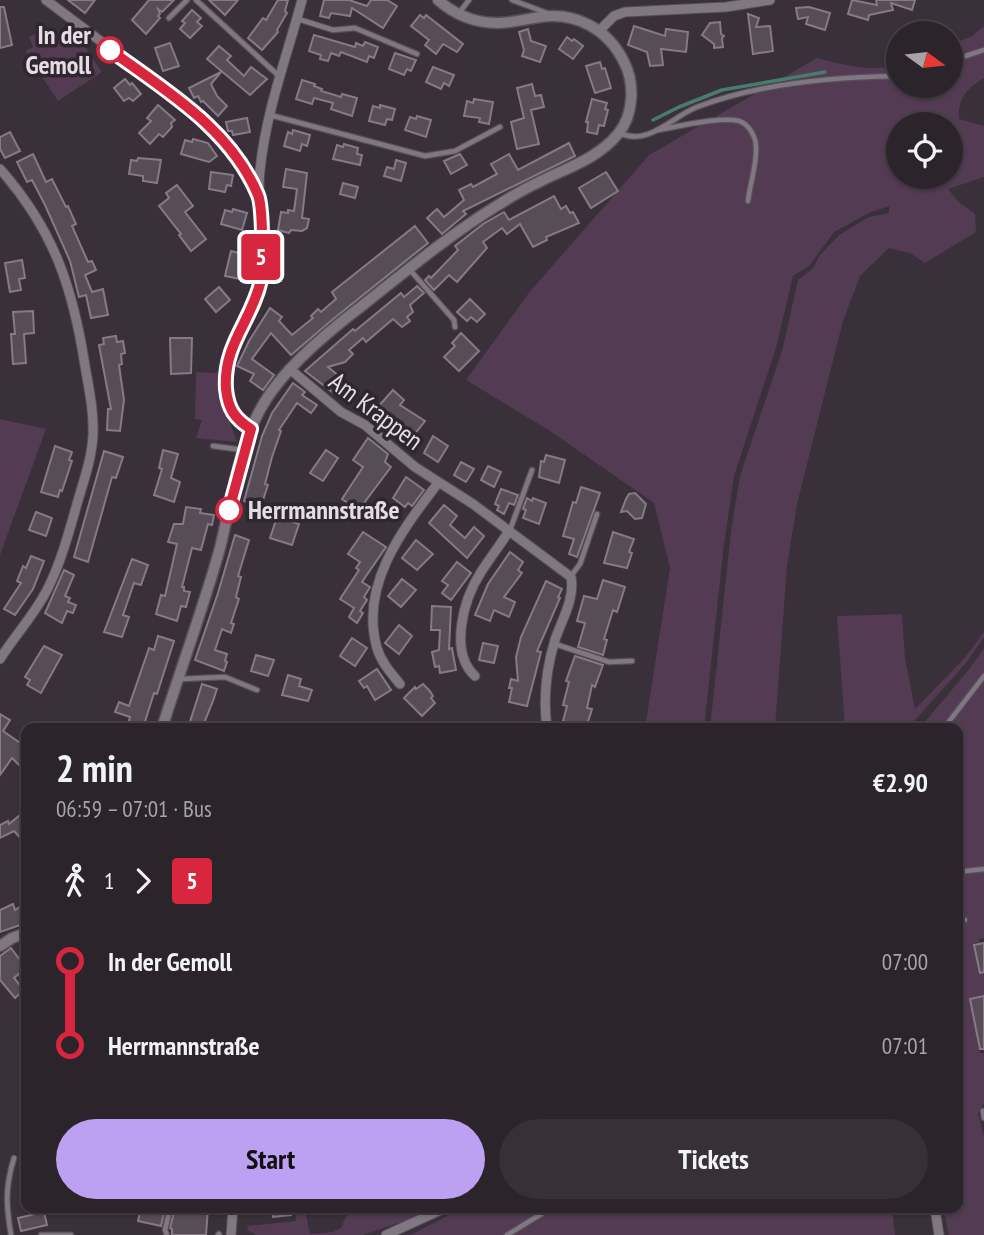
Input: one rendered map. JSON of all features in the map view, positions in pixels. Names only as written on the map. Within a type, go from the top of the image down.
[{"type":"street","points":[[46,0],[199,116],[235,153],[260,197]]},
{"type":"street","points":[[251,429],[240,422],[231,411],[226,377],[230,349],[261,280],[260,169],[269,115],[302,0]]},
{"type":"street","points":[[164,723],[214,569],[244,450],[264,402],[290,370],[362,306],[410,270],[498,205],[542,180],[593,157],[620,132],[629,110],[631,81],[622,57],[600,30],[574,18],[554,15],[495,23],[470,19],[438,0]]},
{"type":"street","points":[[600,30],[614,16],[625,12],[726,7],[770,0]]},
{"type":"street","points":[[0,169],[22,194],[34,213],[68,281],[93,413],[93,434],[89,463],[68,536],[48,588],[0,659]]},
{"type":"street","name":"Am Krappen","points":[[290,370],[341,411],[365,425],[415,467],[473,504],[571,577]]},
{"type":"street","name":"Am Krappen","points":[[400,684],[382,661],[376,648],[375,600],[391,549],[438,483]]},
{"type":"street","points":[[475,677],[463,658],[465,611],[480,574],[509,531]]},
{"type":"street","points":[[547,723],[546,683],[554,644],[573,590],[571,577]]},
{"type":"street","points":[[0,946],[21,936]]},
{"type":"street","points":[[231,1235],[233,1213]]},
{"type":"street","points":[[386,1235],[434,1213]]},
{"type":"street","points":[[936,1213],[939,1235]]},
{"type":"lane","points":[[169,18],[187,0]]},
{"type":"lane","points":[[196,0],[280,78]]},
{"type":"lane","points":[[458,14],[469,0]]},
{"type":"lane","points":[[512,0],[554,15]]},
{"type":"lane","points":[[521,4],[529,0]]},
{"type":"lane","points":[[297,18],[333,30],[355,28],[417,54]]},
{"type":"lane","points":[[963,57],[984,51]]},
{"type":"lane","points":[[620,132],[636,137],[645,136],[688,110],[722,97],[851,77],[886,76]]},
{"type":"lane","points":[[269,115],[425,156],[455,151],[500,127]]},
{"type":"lane","points":[[656,130],[720,120],[745,124],[755,138],[757,148],[748,201]]},
{"type":"lane","points":[[410,270],[454,320],[455,327]]},
{"type":"lane","points":[[213,446],[244,450]]},
{"type":"lane","points":[[509,531],[532,470]]},
{"type":"lane","points":[[571,577],[580,564],[597,514]]},
{"type":"lane","points":[[554,644],[609,662],[632,661]]},
{"type":"lane","points":[[948,723],[984,676]]},
{"type":"lane","points":[[178,679],[225,677],[257,690]]},
{"type":"lane","points":[[963,871],[984,869]]},
{"type":"lane","points":[[983,1111],[984,1118]]},
{"type":"lane","points":[[11,1235],[6,1200],[8,1177],[14,1158]]},
{"type":"lane","points":[[167,1235],[165,1230],[169,1213]]},
{"type":"lane","points":[[507,1235],[543,1213]]},
{"type":"lane","points":[[41,1235],[71,1235]]},
{"type":"shaded area","points":[[984,26],[984,78],[963,97],[963,40]]},
{"type":"shaded area","points":[[51,28],[68,41],[79,34],[90,45],[86,48],[102,72],[58,101],[25,51],[33,47],[29,37]]},
{"type":"shaded area","points":[[817,58],[868,68],[886,67],[886,98],[963,98],[960,112],[886,112],[886,189],[948,189],[975,214],[976,232],[925,263],[910,253],[889,248],[860,276],[843,321],[797,504],[787,566],[775,723],[711,723],[731,531],[740,476],[782,351],[798,280],[813,268],[820,255],[839,235],[869,217],[889,213],[889,206],[869,213],[834,232],[809,266],[793,276],[776,348],[734,476],[705,723],[646,723],[670,568],[654,503],[550,431],[466,380],[528,294],[649,155]]},
{"type":"shaded area","points":[[963,120],[984,126],[984,177],[963,184]]},
{"type":"shaded area","points":[[196,372],[221,373],[225,409],[237,442],[196,438],[202,420],[195,419]]},
{"type":"shaded area","points":[[0,419],[46,429],[0,555]]},
{"type":"shaded area","points":[[902,614],[905,658],[915,709],[963,660],[984,632],[984,637],[966,663],[912,723],[845,723],[837,616]]},
{"type":"shaded area","points":[[984,648],[984,938],[979,939],[980,944],[974,945],[978,962],[984,964],[984,996],[970,999],[974,1019],[984,1017],[977,1034],[980,1053],[984,1053],[984,1103],[978,1113],[984,1137],[984,1235],[949,1235],[944,1213],[963,1213],[963,723],[924,723]]},
{"type":"shaded area","points":[[296,1213],[321,1213],[306,1215],[310,1234],[333,1232],[341,1228],[348,1213],[424,1213],[363,1235],[256,1235],[247,1230],[248,1226],[296,1221]]},
{"type":"shaded area","points":[[453,1213],[893,1213],[895,1235],[410,1235]]},
{"type":"building","points":[[68,0],[95,0],[85,13]]},
{"type":"building","points":[[149,0],[174,0],[162,12],[158,9],[160,18],[146,34],[132,20]]},
{"type":"building","points":[[209,0],[238,0],[225,15]]},
{"type":"building","points":[[278,0],[288,0],[285,11],[287,13],[278,32],[262,50],[248,38],[263,18],[266,20]]},
{"type":"building","points":[[324,0],[349,0],[367,6],[371,0],[387,0],[397,6],[383,28],[352,8],[350,16],[331,13],[329,18],[320,16]]},
{"type":"building","points":[[852,0],[877,5],[876,0],[915,0],[912,10],[891,3],[893,10],[869,15],[868,20],[848,14]]},
{"type":"building","points":[[0,7],[4,7],[12,45],[0,48]]},
{"type":"building","points":[[809,7],[830,13],[825,30],[806,24],[808,17],[798,19],[796,8]]},
{"type":"building","points":[[192,10],[201,18],[197,22],[202,26],[190,38],[180,29],[185,23],[182,21]]},
{"type":"building","points":[[748,14],[759,18],[756,27],[770,26],[773,51],[753,54]]},
{"type":"building","points":[[420,15],[424,18],[426,15],[463,44],[457,52],[443,44],[436,54],[425,45],[429,40],[411,26]]},
{"type":"building","points":[[720,22],[721,34],[724,36],[723,47],[714,48],[714,44],[702,35],[710,23]]},
{"type":"building","points":[[634,26],[665,36],[666,29],[688,32],[686,52],[661,49],[663,65],[650,66],[647,52],[628,45]]},
{"type":"building","points":[[528,29],[531,41],[546,46],[540,62],[522,56],[524,50],[519,32]]},
{"type":"building","points":[[314,35],[355,47],[356,43],[363,46],[365,42],[378,47],[374,58],[369,56],[367,62],[341,52],[339,56],[331,53],[328,61],[309,51]]},
{"type":"building","points":[[567,37],[583,46],[573,59],[559,49]]},
{"type":"building","points":[[170,43],[179,66],[163,71],[155,48]]},
{"type":"building","points":[[219,46],[231,56],[227,60],[244,76],[251,67],[267,79],[250,95],[207,59]]},
{"type":"building","points":[[395,53],[416,60],[411,71],[407,69],[404,75],[389,69]]},
{"type":"building","points":[[600,62],[602,69],[605,68],[611,88],[595,93],[586,66]]},
{"type":"building","points":[[433,67],[454,75],[449,86],[444,83],[441,89],[426,82]]},
{"type":"building","points":[[221,72],[211,84],[217,96],[227,106],[218,116],[201,102],[198,96],[194,98],[189,88]]},
{"type":"building","points":[[125,79],[141,94],[133,101],[129,98],[124,101],[114,88]]},
{"type":"building","points":[[302,80],[315,84],[321,91],[357,98],[352,116],[331,109],[333,103],[314,98],[312,104],[296,99]]},
{"type":"building","points":[[532,84],[535,96],[541,95],[544,107],[531,110],[539,144],[517,149],[511,122],[524,118],[517,88]]},
{"type":"building","points":[[474,99],[493,102],[489,124],[479,122],[480,118],[464,116],[467,101],[473,103]]},
{"type":"building","points":[[592,99],[607,103],[605,109],[608,110],[604,126],[599,125],[597,134],[587,132],[586,122]]},
{"type":"building","points":[[158,105],[175,120],[163,137],[159,134],[150,144],[139,133],[151,121],[147,118]]},
{"type":"building","points":[[380,105],[395,109],[392,120],[387,119],[385,125],[369,121],[373,106],[380,108]]},
{"type":"building","points":[[417,116],[431,120],[426,137],[405,130],[410,117],[416,119]]},
{"type":"building","points":[[247,118],[250,132],[233,135],[232,131],[228,131],[226,122]]},
{"type":"building","points":[[293,130],[310,135],[307,146],[302,144],[300,151],[284,146],[288,132],[292,134]]},
{"type":"building","points":[[10,132],[20,151],[5,158],[0,149],[0,137]]},
{"type":"building","points":[[193,139],[208,143],[217,156],[209,162],[181,154],[185,140],[192,142]]},
{"type":"building","points":[[569,143],[575,156],[463,211],[466,214],[442,234],[427,218],[437,209],[444,217],[464,200],[459,190],[471,184],[473,187],[497,174],[491,164],[509,154],[518,170]]},
{"type":"building","points":[[344,144],[358,148],[357,154],[362,155],[360,165],[333,159],[337,145],[343,147]]},
{"type":"building","points":[[33,154],[46,182],[52,179],[66,207],[68,206],[76,224],[72,226],[88,262],[92,261],[96,270],[85,275],[92,292],[103,289],[108,315],[91,318],[86,295],[79,297],[70,261],[45,205],[32,180],[27,182],[17,162]]},
{"type":"building","points":[[460,154],[467,165],[451,174],[444,161]]},
{"type":"building","points":[[138,158],[161,160],[157,183],[143,181],[143,176],[129,174],[131,160],[137,161]]},
{"type":"building","points":[[396,160],[406,163],[401,181],[384,176],[387,167],[394,169]]},
{"type":"building","points":[[286,169],[307,173],[302,218],[309,219],[307,228],[302,231],[291,230],[289,233],[278,230],[281,212],[294,211],[297,189],[283,187]]},
{"type":"building","points":[[211,172],[233,175],[231,186],[227,185],[225,192],[209,189]]},
{"type":"building","points":[[606,172],[618,191],[591,208],[579,188]]},
{"type":"building","points":[[343,183],[358,187],[355,198],[340,194]]},
{"type":"building","points":[[177,185],[193,206],[185,212],[206,239],[191,251],[159,206],[169,198],[166,193]]},
{"type":"building","points":[[554,196],[561,209],[566,206],[579,223],[546,237],[547,240],[533,247],[520,224],[507,234],[502,228],[483,242],[487,248],[457,282],[449,275],[434,290],[425,280],[429,276],[431,278],[458,250],[455,246],[483,224],[504,212],[509,220]]},
{"type":"building","points":[[233,209],[247,213],[242,230],[221,224],[225,210],[232,212]]},
{"type":"building","points":[[415,226],[428,243],[291,355],[271,333],[252,359],[274,375],[263,390],[250,381],[254,374],[237,366],[270,308],[282,317],[279,321],[292,335],[313,318],[311,316],[318,309],[321,312],[336,299],[332,292]]},
{"type":"building","points":[[231,251],[246,255],[240,279],[225,276]]},
{"type":"building","points":[[22,260],[25,278],[19,279],[21,290],[10,292],[5,263]]},
{"type":"building","points":[[417,286],[424,293],[410,305],[413,312],[407,317],[410,321],[402,327],[393,319],[366,342],[363,338],[349,350],[353,354],[345,362],[328,367],[346,382],[336,395],[305,371],[353,329],[355,331],[401,293],[404,297]]},
{"type":"building","points":[[219,287],[230,300],[216,312],[205,299]]},
{"type":"building","points":[[470,299],[485,314],[477,322],[471,317],[467,321],[457,312]]},
{"type":"building","points":[[33,311],[34,333],[24,334],[26,363],[13,364],[13,312]]},
{"type":"building","points":[[461,333],[479,351],[459,371],[444,357],[455,346],[452,343]]},
{"type":"building","points":[[116,336],[117,342],[123,341],[125,353],[121,354],[122,364],[119,365],[124,400],[120,431],[107,430],[108,409],[111,409],[99,345],[104,344],[103,338]]},
{"type":"building","points":[[170,338],[192,338],[191,373],[171,374]]},
{"type":"building","points":[[293,383],[305,392],[302,395],[317,405],[311,413],[297,403],[279,430],[281,431],[261,506],[244,501],[262,436],[272,413]]},
{"type":"building","points":[[393,390],[404,400],[400,405],[425,421],[410,440],[397,431],[398,429],[376,409]]},
{"type":"building","points":[[433,436],[448,446],[438,462],[424,453]]},
{"type":"building","points":[[368,438],[388,454],[385,462],[391,467],[358,511],[342,499],[363,467],[353,460]]},
{"type":"building","points":[[55,446],[72,452],[69,460],[72,461],[58,497],[41,492]]},
{"type":"building","points":[[163,450],[178,454],[171,478],[180,482],[174,502],[154,495],[162,469],[159,468]]},
{"type":"building","points":[[326,450],[338,458],[323,481],[310,473]]},
{"type":"building","points":[[104,451],[123,457],[116,478],[112,477],[88,562],[74,557]]},
{"type":"building","points":[[546,455],[565,460],[559,483],[539,477],[541,461],[544,462]]},
{"type":"building","points":[[461,462],[474,469],[466,482],[454,475]]},
{"type":"building","points":[[488,466],[501,472],[494,487],[481,480]]},
{"type":"building","points":[[406,477],[424,490],[412,506],[408,503],[405,507],[393,498]]},
{"type":"building","points":[[581,487],[600,493],[577,557],[569,554],[574,539],[563,536],[573,502],[576,503]]},
{"type":"building","points":[[501,489],[518,495],[514,505],[509,503],[504,514],[497,510],[499,506],[495,504]]},
{"type":"building","points":[[635,493],[646,504],[642,518],[635,519],[627,511],[621,512],[629,494]]},
{"type":"building","points":[[527,498],[546,503],[539,524],[523,518]]},
{"type":"building","points":[[444,505],[457,516],[450,525],[465,538],[474,527],[484,536],[467,558],[429,523]]},
{"type":"building","points":[[186,507],[201,509],[200,513],[214,515],[212,525],[208,524],[201,550],[192,548],[182,587],[184,591],[190,592],[186,607],[181,606],[177,621],[156,614],[161,595],[165,596],[177,544],[168,542],[174,524],[183,524]]},
{"type":"building","points":[[36,512],[52,518],[46,536],[29,530]]},
{"type":"building","points":[[277,517],[299,524],[292,545],[270,538]]},
{"type":"building","points":[[363,532],[386,547],[362,582],[370,587],[364,597],[367,600],[360,611],[363,613],[357,623],[349,617],[354,608],[340,599],[359,570],[356,568],[360,562],[348,554]]},
{"type":"building","points":[[613,532],[634,539],[627,568],[604,563]]},
{"type":"building","points":[[235,535],[249,540],[238,576],[241,577],[236,597],[239,599],[231,623],[234,624],[231,633],[222,629],[215,650],[227,654],[224,671],[195,660]]},
{"type":"building","points":[[416,540],[433,554],[417,570],[402,558]]},
{"type":"building","points":[[510,552],[523,562],[518,570],[522,573],[504,597],[515,602],[509,617],[494,610],[490,621],[475,615],[488,584]]},
{"type":"building","points":[[31,556],[44,561],[33,589],[15,615],[4,609],[21,583],[17,581]]},
{"type":"building","points":[[132,559],[148,565],[141,585],[134,583],[123,615],[129,617],[122,637],[104,632]]},
{"type":"building","points":[[457,562],[471,573],[451,600],[442,593],[448,585],[442,581]]},
{"type":"building","points":[[64,570],[74,575],[65,596],[70,598],[68,602],[76,605],[73,613],[67,611],[62,623],[45,613]]},
{"type":"building","points":[[402,579],[416,590],[401,607],[388,596]]},
{"type":"building","points":[[603,580],[625,587],[617,612],[613,610],[604,639],[607,640],[603,655],[578,647],[585,623],[577,621],[584,596],[597,599]]},
{"type":"building","points":[[546,581],[562,589],[537,651],[541,652],[527,706],[509,702],[511,679],[518,681],[516,657],[521,637]]},
{"type":"building","points":[[432,606],[451,607],[449,649],[452,648],[456,670],[440,673],[439,666],[435,667],[432,652],[439,650],[440,630],[431,630]]},
{"type":"building","points":[[399,625],[412,636],[399,654],[385,643]]},
{"type":"building","points":[[158,636],[174,641],[145,723],[128,723],[130,717],[115,712],[119,702],[129,706],[149,648],[154,650]]},
{"type":"building","points":[[352,638],[367,648],[355,666],[340,656]]},
{"type":"building","points":[[483,643],[498,646],[494,663],[479,660]]},
{"type":"building","points":[[44,646],[62,655],[41,693],[27,685],[30,680],[25,677]]},
{"type":"building","points":[[256,655],[274,660],[268,676],[251,671]]},
{"type":"building","points":[[575,656],[603,665],[595,687],[592,685],[587,708],[592,709],[588,723],[563,721],[567,706],[563,705],[569,682],[566,681]]},
{"type":"building","points":[[377,669],[391,690],[375,700],[367,686],[364,688],[359,681]]},
{"type":"building","points":[[288,675],[301,679],[299,686],[312,690],[308,701],[282,695]]},
{"type":"building","points":[[202,684],[217,689],[204,723],[190,723]]},
{"type":"building","points":[[423,684],[430,691],[435,703],[422,716],[404,698],[415,687],[416,689]]},
{"type":"building","points":[[0,714],[10,720],[3,731],[21,744],[21,767],[12,758],[0,775]]},
{"type":"building","points":[[21,814],[21,839],[14,831],[0,838],[0,825],[8,821],[9,824]]},
{"type":"building","points":[[13,904],[15,910],[21,906],[21,925],[0,932],[0,910]]},
{"type":"building","points":[[984,943],[984,972],[980,973],[974,945]]},
{"type":"building","points":[[11,948],[21,961],[21,972],[14,978],[21,986],[21,993],[15,998],[0,980],[0,956]]},
{"type":"building","points":[[984,996],[984,1049],[980,1049],[970,999]]},
{"type":"building","points":[[44,1213],[47,1225],[21,1231],[18,1218]]},
{"type":"building","points":[[140,1213],[164,1213],[161,1226],[138,1221]]},
{"type":"building","points":[[174,1213],[208,1213],[206,1235],[172,1235],[170,1228]]},
{"type":"building","points":[[273,1213],[291,1213],[291,1215],[273,1217]]},
{"type":"waterway","points":[[653,120],[722,90],[825,72]]},
{"type":"bus line","name":"5","points":[[110,50],[199,116],[235,153],[260,197],[261,280],[230,349],[226,365],[227,394],[231,411],[240,422],[251,429],[229,510]]},
{"type":"place","name":"In der Gemoll","points":[[110,50]]},
{"type":"place","name":"Herrmannstraße","points":[[229,510]]}]
